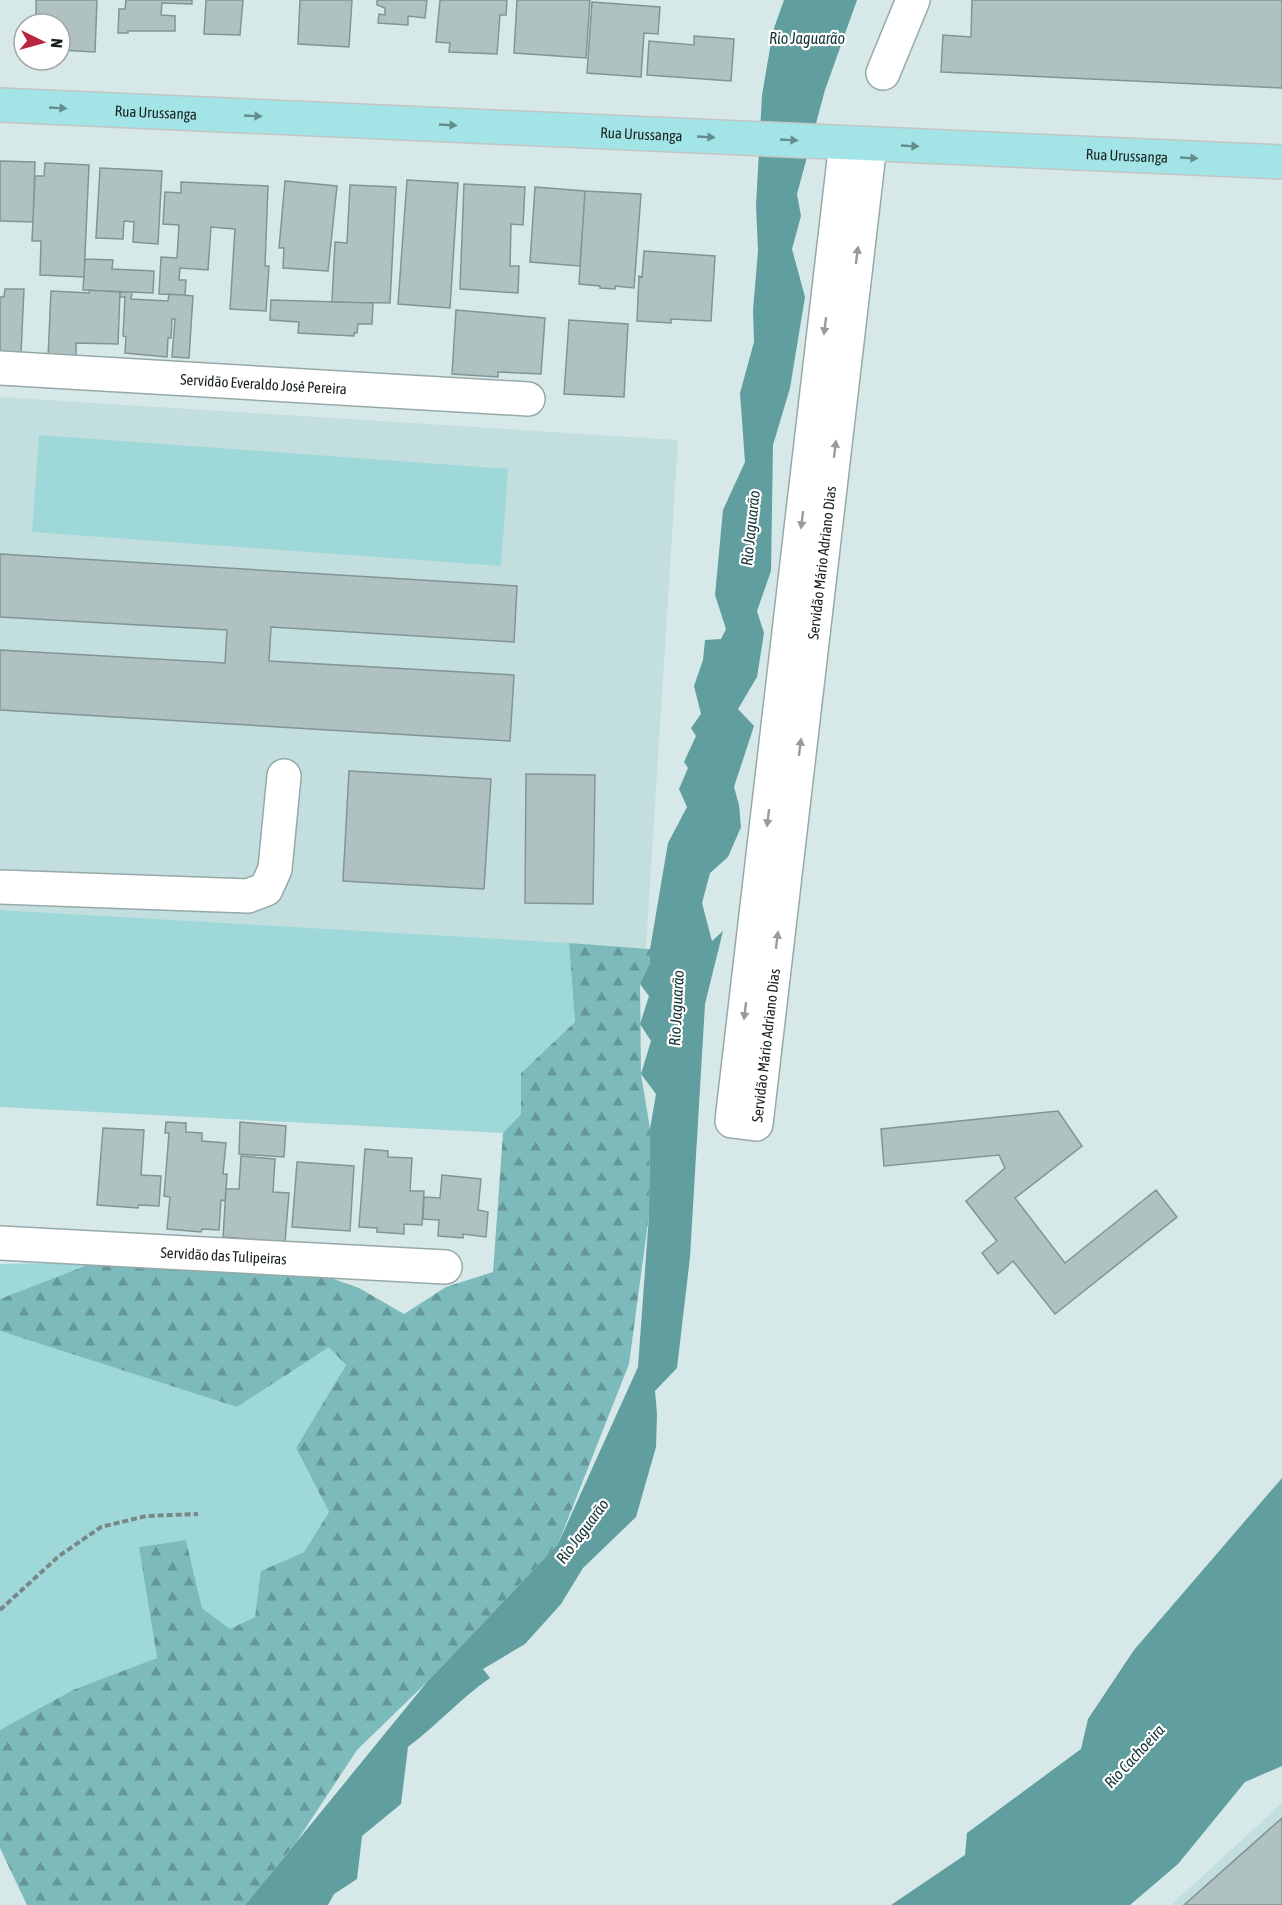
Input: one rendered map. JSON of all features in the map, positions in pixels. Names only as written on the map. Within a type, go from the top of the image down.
[{"type":"main road","name":"Rua Urussanga","points":[[0,105],[1282,162]]},
{"type":"street","points":[[883,73],[913,0]]},
{"type":"street","name":"Servidão Mário Adriano Dias","points":[[744,1122],[849,143]]},
{"type":"street","name":"Servidão Everaldo José Pereira","points":[[0,368],[528,399]]},
{"type":"street","points":[[0,887],[248,896],[266,889],[275,869],[284,776]]},
{"type":"street","name":"Servidão das Tulipeiras","points":[[0,1243],[445,1268]]},
{"type":"path","points":[[0,1610],[59,1556],[101,1527],[146,1516],[198,1514]]},
{"type":"shaded area","points":[[0,397],[678,440],[646,948],[0,910]]},
{"type":"shaded area","points":[[39,435],[508,469],[501,566],[32,532]]},
{"type":"shaded area","points":[[0,910],[569,943],[575,1022],[521,1073],[521,1114],[503,1133],[0,1107]]},
{"type":"shaded area","points":[[95,1262],[0,1299],[0,1264]]},
{"type":"shaded area","points":[[0,1331],[237,1407],[329,1346],[346,1365],[296,1448],[329,1512],[304,1552],[262,1571],[255,1617],[230,1630],[202,1608],[186,1540],[140,1547],[157,1658],[0,1730]]},
{"type":"shaded area","points":[[1282,1803],[1282,1905],[1171,1905]]},
{"type":"green space","points":[[569,943],[650,949],[650,963],[640,984],[641,1074],[650,1129],[649,1215],[629,1364],[558,1544],[427,1682],[357,1750],[297,1841],[245,1905],[27,1905],[0,1848],[0,1730],[73,1690],[157,1658],[139,1547],[186,1540],[202,1608],[230,1629],[255,1617],[261,1571],[304,1552],[329,1512],[296,1448],[346,1365],[329,1347],[237,1407],[0,1331],[0,1299],[95,1262],[328,1277],[359,1288],[404,1314],[446,1287],[493,1272],[503,1133],[521,1114],[521,1073],[575,1022]]},
{"type":"water","name":"Rio Jaguarão","points":[[784,0],[857,0],[825,90],[797,194],[801,216],[792,249],[805,297],[790,388],[773,445],[771,571],[757,611],[764,633],[757,677],[738,709],[754,726],[734,787],[739,805],[741,827],[728,857],[710,873],[702,903],[712,941],[723,931],[705,1004],[690,1257],[677,1368],[655,1391],[656,1447],[636,1517],[583,1568],[561,1604],[525,1644],[483,1669],[490,1678],[408,1747],[401,1804],[362,1836],[357,1879],[334,1894],[328,1905],[245,1905],[427,1682],[558,1544],[638,1367],[649,1215],[650,1129],[656,1094],[641,1074],[651,1041],[640,1024],[649,996],[640,984],[650,963],[650,949],[668,843],[687,807],[679,789],[688,768],[684,762],[696,736],[691,728],[701,714],[694,686],[703,660],[705,640],[721,639],[726,629],[715,595],[723,510],[745,462],[740,393],[754,342],[753,310],[758,251],[756,205],[762,95],[773,31]]},
{"type":"water","name":"Rio Cachoeira","points":[[1282,1478],[1282,1766],[1245,1782],[1178,1864],[1130,1905],[891,1905],[965,1855],[967,1833],[1081,1749],[1088,1719],[1134,1650]]},
{"type":"building","points":[[36,0],[97,0],[95,52],[72,51],[72,12],[36,12]]},
{"type":"building","points":[[126,0],[192,0],[192,4],[162,3],[161,15],[175,16],[175,31],[118,33],[119,9],[125,9]]},
{"type":"building","points":[[206,0],[243,0],[240,35],[204,34]]},
{"type":"building","points":[[300,0],[352,0],[349,47],[298,44]]},
{"type":"building","points":[[377,0],[427,0],[425,18],[408,16],[408,25],[378,23],[379,14],[385,15],[385,8],[377,5]]},
{"type":"building","points":[[440,0],[507,0],[506,15],[500,15],[497,54],[449,52],[450,43],[436,42]]},
{"type":"building","points":[[517,0],[590,0],[586,58],[514,53]]},
{"type":"building","points":[[972,0],[1282,0],[1282,88],[941,72],[943,35],[971,37]]},
{"type":"building","points":[[592,2],[660,7],[658,34],[644,33],[641,77],[587,73]]},
{"type":"building","points":[[694,36],[734,39],[731,81],[647,75],[649,41],[694,45]]},
{"type":"building","points":[[0,161],[35,162],[33,222],[0,221]]},
{"type":"building","points":[[45,163],[89,165],[84,277],[40,275],[41,241],[32,241],[35,176],[44,176]]},
{"type":"building","points":[[100,168],[162,171],[158,244],[133,242],[134,222],[124,221],[123,239],[96,238]]},
{"type":"building","points":[[407,180],[458,183],[450,308],[398,304]]},
{"type":"building","points":[[285,181],[337,186],[328,271],[283,268],[284,248],[279,248]]},
{"type":"building","points":[[181,182],[268,186],[265,266],[269,266],[266,311],[230,309],[235,229],[211,227],[208,270],[180,268],[179,280],[186,280],[185,295],[159,294],[161,257],[177,258],[179,225],[163,224],[165,192],[181,193]]},
{"type":"building","points":[[464,184],[525,187],[523,225],[511,224],[510,266],[519,266],[518,293],[460,289]]},
{"type":"building","points":[[350,185],[396,187],[390,303],[332,302],[335,242],[347,243]]},
{"type":"building","points":[[535,187],[585,191],[580,266],[530,262]]},
{"type":"building","points":[[585,191],[641,194],[634,288],[615,286],[615,289],[600,288],[600,286],[579,284]]},
{"type":"building","points":[[644,251],[715,256],[711,321],[671,319],[671,323],[637,321],[639,276],[642,277]]},
{"type":"building","points":[[85,259],[113,260],[112,269],[154,271],[153,293],[83,290]]},
{"type":"building","points":[[5,289],[24,289],[21,354],[0,354],[0,297],[4,297]]},
{"type":"building","points":[[89,290],[120,292],[118,344],[76,343],[76,360],[48,358],[51,291],[89,293]]},
{"type":"building","points":[[120,292],[132,292],[131,299],[168,301],[169,294],[193,296],[189,358],[172,357],[175,319],[172,319],[171,338],[168,338],[167,357],[125,353],[126,337],[123,336],[125,297],[120,297]]},
{"type":"building","points":[[271,300],[373,303],[372,324],[358,324],[357,333],[354,333],[354,336],[298,333],[299,322],[270,320]]},
{"type":"building","points":[[456,310],[545,318],[541,374],[498,372],[498,377],[452,374]]},
{"type":"building","points":[[569,320],[628,324],[624,397],[564,394]]},
{"type":"building","points":[[0,554],[517,586],[514,642],[271,627],[269,661],[514,675],[510,741],[0,710],[0,650],[225,663],[227,630],[0,617]]},
{"type":"building","points":[[349,771],[491,779],[484,889],[343,881]]},
{"type":"building","points":[[526,774],[595,775],[593,904],[525,903]]},
{"type":"building","points":[[1058,1111],[1082,1146],[1015,1198],[1065,1263],[1156,1190],[1177,1217],[1055,1314],[1013,1261],[998,1274],[982,1253],[997,1241],[966,1201],[1005,1168],[999,1155],[884,1166],[881,1129]]},
{"type":"building","points":[[166,1122],[186,1123],[186,1132],[202,1133],[202,1141],[226,1143],[223,1174],[227,1174],[226,1189],[225,1201],[221,1200],[219,1230],[202,1229],[201,1232],[167,1229],[170,1197],[164,1196],[169,1133],[165,1133]]},
{"type":"building","points":[[240,1122],[286,1126],[284,1157],[239,1154]]},
{"type":"building","points":[[103,1128],[144,1130],[141,1175],[161,1176],[159,1206],[139,1205],[138,1208],[97,1205]]},
{"type":"building","points":[[365,1149],[388,1151],[388,1157],[412,1158],[410,1191],[424,1191],[422,1225],[404,1224],[404,1234],[377,1232],[377,1228],[359,1227]]},
{"type":"building","points":[[241,1156],[275,1159],[273,1192],[289,1193],[285,1242],[223,1237],[226,1189],[239,1189]]},
{"type":"building","points":[[297,1162],[354,1166],[350,1231],[292,1227]]},
{"type":"building","points":[[442,1175],[481,1179],[478,1210],[488,1212],[486,1237],[463,1234],[463,1238],[438,1236],[439,1220],[423,1219],[424,1197],[440,1198]]},
{"type":"building","points":[[1282,1818],[1282,1905],[1184,1905]]}]
